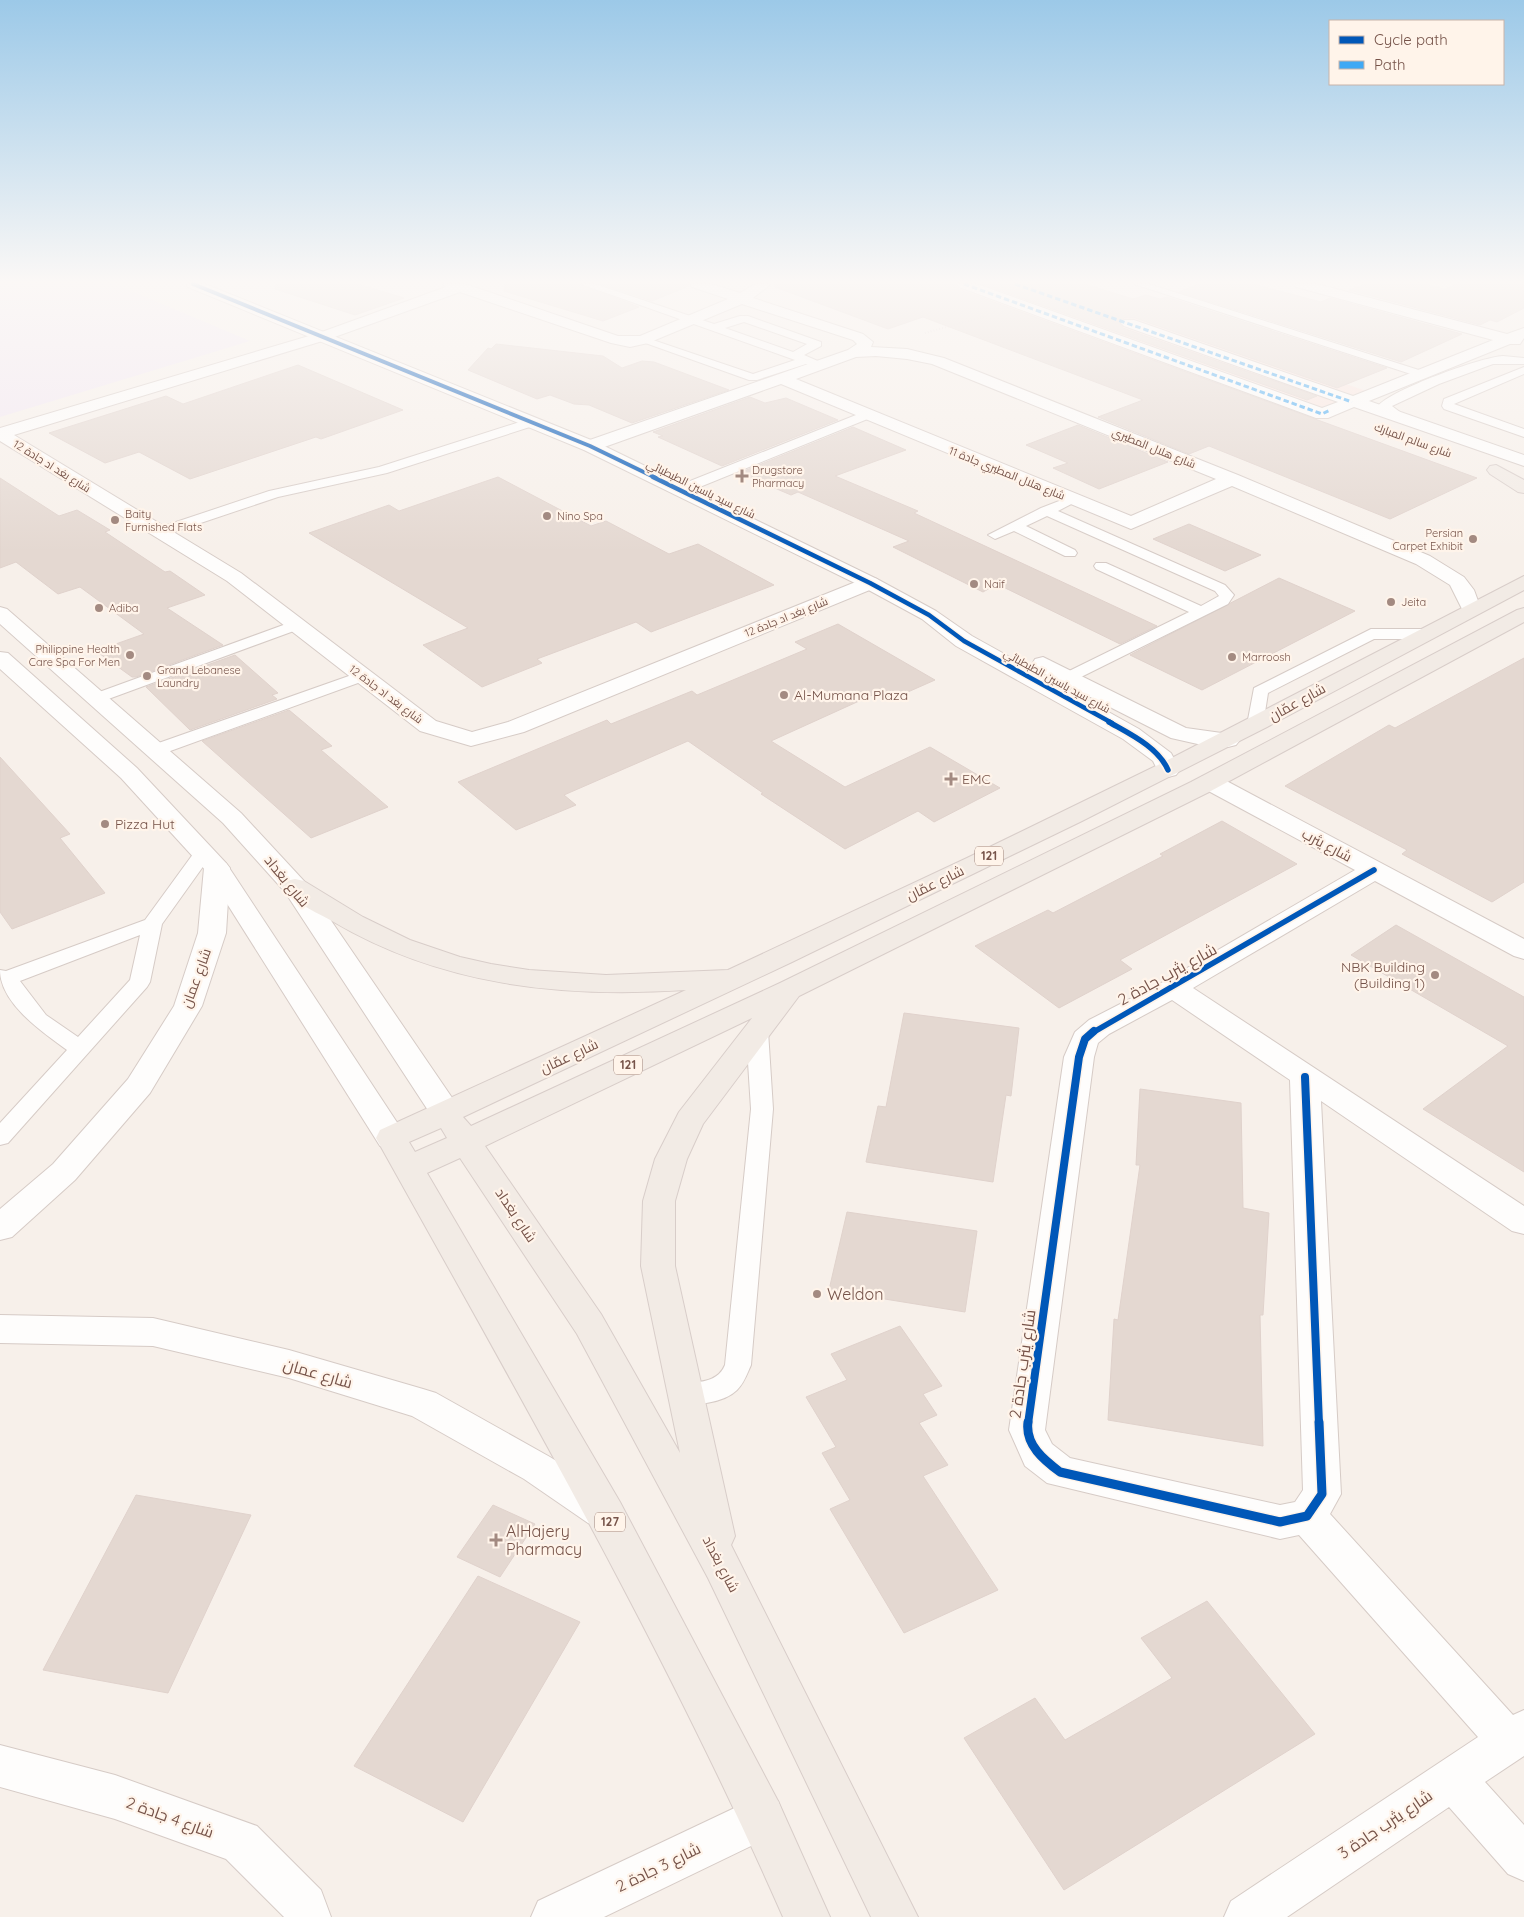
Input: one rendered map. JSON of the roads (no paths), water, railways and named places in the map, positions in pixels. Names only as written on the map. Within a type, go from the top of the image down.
[{"type":"main road","points":[[1478,463],[1524,488]]},
{"type":"main road","name":"شارع عمّان","points":[[400,1153],[446,1113],[742,976],[1168,770],[1228,740],[1422,634],[1524,582]]},
{"type":"main road","name":"شارع عمّان","points":[[400,1153],[466,1142],[790,989],[1210,782],[1520,618]]},
{"type":"main road","points":[[295,887],[361,927],[415,952],[479,971],[525,980],[601,985],[742,976]]},
{"type":"main road","points":[[722,1565],[658,1266],[659,1201],[671,1160],[690,1120],[790,989]]},
{"type":"main road","name":"شارع بغداد","points":[[446,1113],[589,1324],[722,1565],[895,1917]]},
{"type":"main road","name":"127","points":[[400,1153],[606,1514],[762,1817],[806,1917]]},
{"type":"street","points":[[0,434],[200,373]]},
{"type":"street","name":"شارع سيد ياسين الطبطبائي","points":[[415,373],[590,446],[870,583],[929,615],[964,641],[1144,742],[1163,758],[1168,770]]},
{"type":"street","name":"شارع هلال المطيري","points":[[590,446],[792,373]]},
{"type":"street","name":"شارع هلال المطيري","points":[[969,373],[1232,479],[1423,560],[1446,572],[1464,590],[1471,609]]},
{"type":"street","name":"شارع سالم المبارك","points":[[1211,373],[1322,414],[1330,410],[1524,480]]},
{"type":"street","name":"شارع سالم المبارك","points":[[1271,373],[1524,461]]},
{"type":"street","points":[[1330,410],[1421,374]]},
{"type":"street","name":"شارع هلال المطيري جادة 11","points":[[782,378],[866,415],[1134,524],[1232,479]]},
{"type":"street","name":"شارع بغد اد جادة 12","points":[[0,434],[234,578],[428,726],[471,739],[516,727],[870,583]]},
{"type":"street","points":[[1478,463],[1500,460],[1501,457],[1491,449]]},
{"type":"street","name":"شارع بغداد","points":[[0,613],[232,818],[295,887],[446,1113]]},
{"type":"street","name":"شارع سيد ياسين الطبطبائي","points":[[929,615],[982,632],[1179,733],[1202,738],[1228,740]]},
{"type":"street","name":"127","points":[[0,658],[129,772],[210,861],[400,1153]]},
{"type":"street","name":"شارع يثرب","points":[[1210,782],[1524,950]]},
{"type":"street","name":"شارع عمان","points":[[0,1228],[64,1172],[139,1086],[188,1006],[212,933],[210,861]]},
{"type":"street","name":"شارع يثرب جادة 2","points":[[1307,1516],[1280,1522],[1060,1472],[1038,1455],[1027,1430],[1079,1056],[1085,1039],[1099,1027],[1173,988],[1374,870]]},
{"type":"street","name":"شارع يثرب جادة 2","points":[[1173,988],[1524,1222]]},
{"type":"street","points":[[1305,1077],[1322,1494],[1307,1516],[1516,1736]]},
{"type":"street","name":"شارع عمان","points":[[0,1329],[152,1332],[289,1364],[423,1404],[538,1468],[606,1514]]},
{"type":"street","name":"شارع يثرب جادة 3","points":[[1247,1917],[1516,1736]]},
{"type":"street","name":"شارع 4 جادة 2","points":[[0,1766],[115,1797],[241,1842],[305,1906],[308,1917]]},
{"type":"street","points":[[1453,1779],[1524,1858]]},
{"type":"street","name":"شارع 3 جادة 2","points":[[554,1917],[762,1817]]},
{"type":"lane","points":[[741,373],[754,378],[772,373]]},
{"type":"lane","points":[[1403,419],[1384,406],[1458,373]]},
{"type":"lane","points":[[1516,373],[1448,402],[1448,406],[1524,433]]},
{"type":"lane","points":[[680,490],[866,415]]},
{"type":"lane","points":[[160,532],[274,494],[382,470],[532,422]]},
{"type":"lane","points":[[995,535],[1072,500]]},
{"type":"lane","points":[[1046,511],[1226,591],[1227,598],[1069,678]]},
{"type":"lane","points":[[1014,526],[1070,553]]},
{"type":"lane","points":[[1101,566],[1201,612]]},
{"type":"lane","points":[[97,698],[297,625]]},
{"type":"lane","points":[[156,750],[364,676]]},
{"type":"lane","points":[[79,1048],[39,1020],[3,977],[152,924],[210,861]]},
{"type":"lane","points":[[0,1137],[140,982],[152,924]]},
{"type":"lane","points":[[685,1394],[724,1387],[731,1382],[738,1365],[762,1109],[757,1031]]},
{"type":"place","name":"Drugstore Pharmacy","points":[[742,476]]},
{"type":"place","name":"Nino Spa","points":[[547,516]]},
{"type":"place","name":"Baity Furnished Flats","points":[[115,520]]},
{"type":"place","name":"Persian Carpet Exhibit","points":[[1473,539]]},
{"type":"place","name":"Naif","points":[[974,584]]},
{"type":"place","name":"Jeita","points":[[1391,602]]},
{"type":"place","name":"Adiba","points":[[99,608]]},
{"type":"place","name":"Philippine Health Care Spa For Men","points":[[130,655]]},
{"type":"place","name":"Marroosh","points":[[1232,657]]},
{"type":"place","name":"Grand Lebanese Laundry","points":[[147,676]]},
{"type":"place","name":"Al-Mumana Plaza","points":[[784,695]]},
{"type":"place","name":"EMC","points":[[951,779]]},
{"type":"place","name":"Pizza Hut","points":[[105,824]]},
{"type":"place","name":"NBK Building (Building 1)","points":[[1435,975]]},
{"type":"place","name":"Weldon","points":[[817,1294]]},
{"type":"place","name":"AlHajery Pharmacy","points":[[496,1540]]}]
